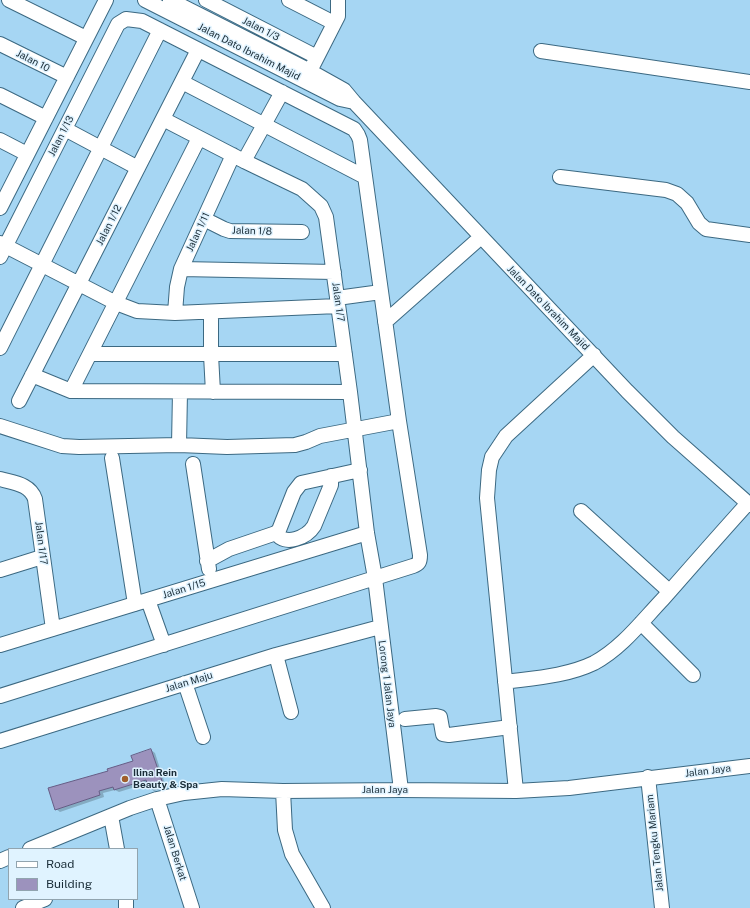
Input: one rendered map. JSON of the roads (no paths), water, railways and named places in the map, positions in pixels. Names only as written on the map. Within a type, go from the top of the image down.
[{"type":"street","points":[[9,0],[86,38]]},
{"type":"street","points":[[0,208],[106,0]]},
{"type":"street","name":"Jalan Dato Ibrahim Majid","points":[[146,0],[340,99],[354,102]]},
{"type":"street","name":"Jalan Dato Ibrahim Majid","points":[[170,0],[310,71],[344,90],[627,391],[673,437],[749,504]]},
{"type":"street","name":"Jalan 1/3","points":[[206,0],[317,57]]},
{"type":"street","points":[[289,0],[334,23]]},
{"type":"street","points":[[310,71],[338,16],[338,0]]},
{"type":"street","name":"Jalan 1/13","points":[[2,248],[65,129],[118,24],[126,19],[142,21],[160,30]]},
{"type":"street","points":[[0,348],[160,30],[354,129],[358,134],[399,421],[420,555],[420,561],[418,564],[413,566],[0,696]]},
{"type":"street","name":"Jalan 10","points":[[0,44],[66,77]]},
{"type":"street","name":"Jalan 1/12","points":[[19,401],[198,50]]},
{"type":"street","points":[[541,51],[750,82]]},
{"type":"street","points":[[182,82],[365,177]]},
{"type":"street","name":"Jalan 1/11","points":[[175,313],[177,287],[181,269],[204,219],[239,158],[264,125],[282,92]]},
{"type":"street","points":[[0,95],[46,118]]},
{"type":"street","name":"Jalan 1/7","points":[[163,119],[302,189],[320,206],[326,217],[355,430],[367,533],[375,578]]},
{"type":"street","points":[[65,129],[138,168]]},
{"type":"street","points":[[71,392],[200,138]]},
{"type":"street","points":[[0,140],[27,154]]},
{"type":"street","points":[[560,177],[666,190],[677,194],[686,203],[699,223],[706,229],[750,235]]},
{"type":"street","name":"Jalan 1/8","points":[[204,219],[230,231],[302,232]]},
{"type":"street","points":[[385,322],[481,237]]},
{"type":"street","points":[[2,248],[42,265],[116,303],[137,311],[175,313],[211,312],[338,302],[381,292]]},
{"type":"street","points":[[181,269],[334,272]]},
{"type":"street","points":[[211,312],[210,355],[212,392]]},
{"type":"street","points":[[90,354],[345,354]]},
{"type":"street","points":[[516,791],[487,498],[489,470],[492,457],[506,436],[594,355]]},
{"type":"street","points":[[32,375],[71,392],[350,392]]},
{"type":"street","points":[[179,446],[180,392]]},
{"type":"street","points":[[0,426],[62,446],[227,447],[295,445],[320,436],[399,421]]},
{"type":"street","points":[[112,458],[142,602],[164,645]]},
{"type":"street","points":[[193,464],[211,581]]},
{"type":"street","points":[[207,561],[229,549],[276,533],[279,530],[297,487],[301,483],[360,470]]},
{"type":"street","points":[[276,533],[281,538],[293,540],[311,531],[331,485],[331,476]]},
{"type":"street","name":"Jalan 1/17","points":[[0,479],[28,488],[33,493],[53,629]]},
{"type":"street","points":[[505,682],[567,673],[594,662],[619,645],[641,623],[749,504]]},
{"type":"street","points":[[581,511],[670,591]]},
{"type":"street","name":"Jalan 1/15","points":[[0,645],[367,533]]},
{"type":"street","points":[[0,570],[42,557]]},
{"type":"street","name":"Lorong 1 Jalan Jaya","points":[[375,578],[401,790]]},
{"type":"street","points":[[641,623],[693,675]]},
{"type":"street","name":"Jalan Maju","points":[[0,741],[276,655],[380,627]]},
{"type":"street","points":[[276,655],[291,712]]},
{"type":"street","points":[[185,683],[203,737]]},
{"type":"street","points":[[405,719],[436,716],[440,717],[443,734],[449,735],[510,727]]},
{"type":"street","name":"Jalan Jaya","points":[[32,848],[111,816],[158,799],[184,793],[222,789],[283,791],[516,791],[569,788],[750,766]]},
{"type":"street","name":"Jalan Tengku Mariam","points":[[648,778],[662,908]]},
{"type":"street","points":[[283,791],[285,830],[292,854],[323,908]]},
{"type":"street","name":"Jalan Berkat","points":[[158,799],[192,908]]},
{"type":"street","points":[[111,816],[117,848]]},
{"type":"street","points":[[27,907],[43,900]]},
{"type":"place","name":"Ilina Rein Beauty & Spa","points":[[125,779]]}]
